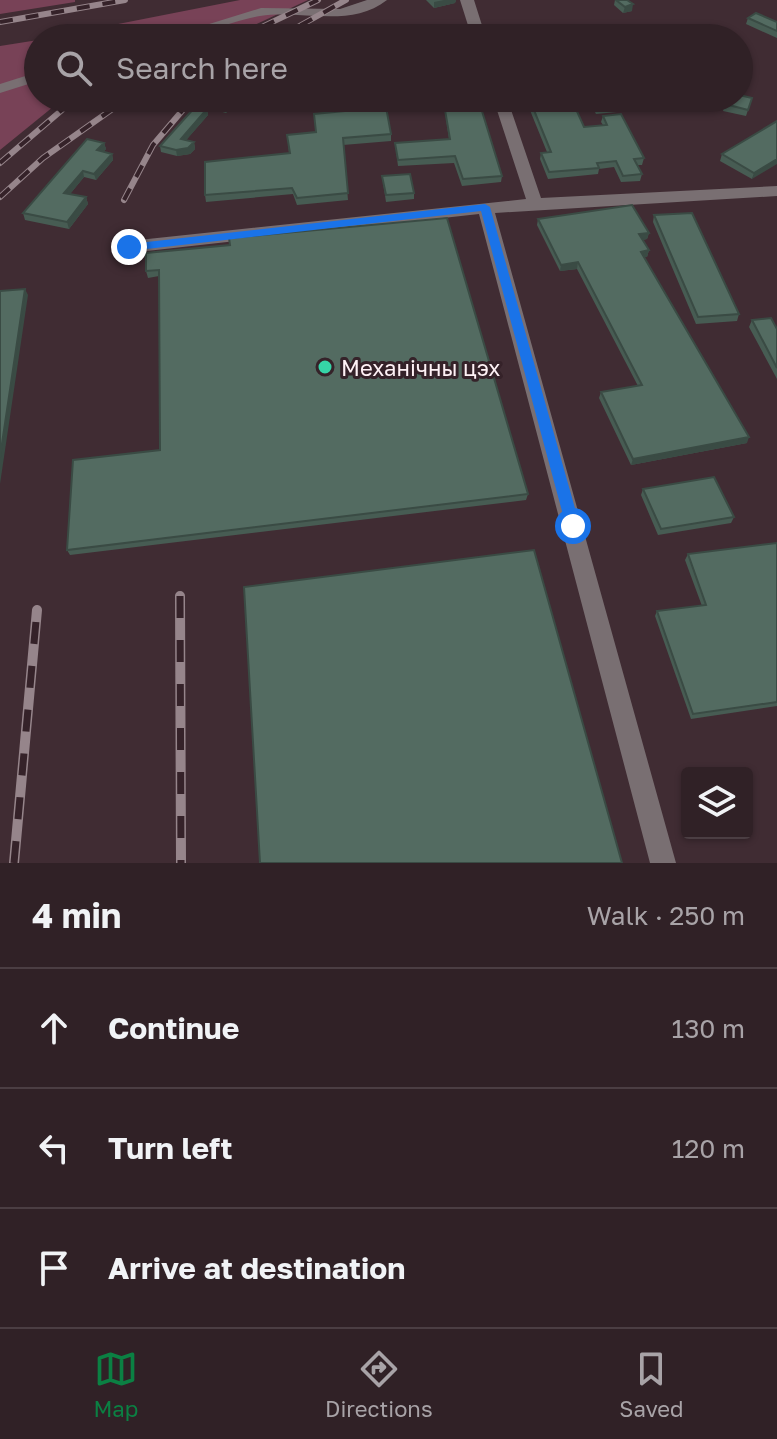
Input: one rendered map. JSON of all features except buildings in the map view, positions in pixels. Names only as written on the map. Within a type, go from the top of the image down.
[{"type":"lane","points":[[219,24],[261,12],[341,13],[380,0]]},
{"type":"lane","points":[[467,0],[475,24]]},
{"type":"lane","points":[[0,89],[24,81]]},
{"type":"lane","points":[[505,112],[535,203]]},
{"type":"lane","points":[[129,247],[485,207],[777,191]]},
{"type":"lane","points":[[485,207],[663,863]]},
{"type":"shaded area","points":[[0,0],[75,0],[75,2],[0,14]]},
{"type":"shaded area","points":[[240,0],[308,0],[257,24],[118,24]]},
{"type":"shaded area","points":[[24,42],[24,112],[47,112],[0,150],[0,46]]},
{"type":"railway","points":[[0,22],[125,0]]},
{"type":"railway","points":[[268,24],[318,0]]},
{"type":"railway","points":[[303,24],[346,0]]},
{"type":"railway","points":[[0,163],[60,112]]},
{"type":"railway","points":[[0,197],[43,158],[108,112]]},
{"type":"railway","points":[[124,200],[153,145],[181,112]]},
{"type":"railway","points":[[180,596],[181,863]]},
{"type":"railway","points":[[14,863],[37,610]]},
{"type":"place","name":"Механічны цэх","points":[[325,367]]},
{"type":"route","points":[[129,247],[485,207],[573,526]]}]
